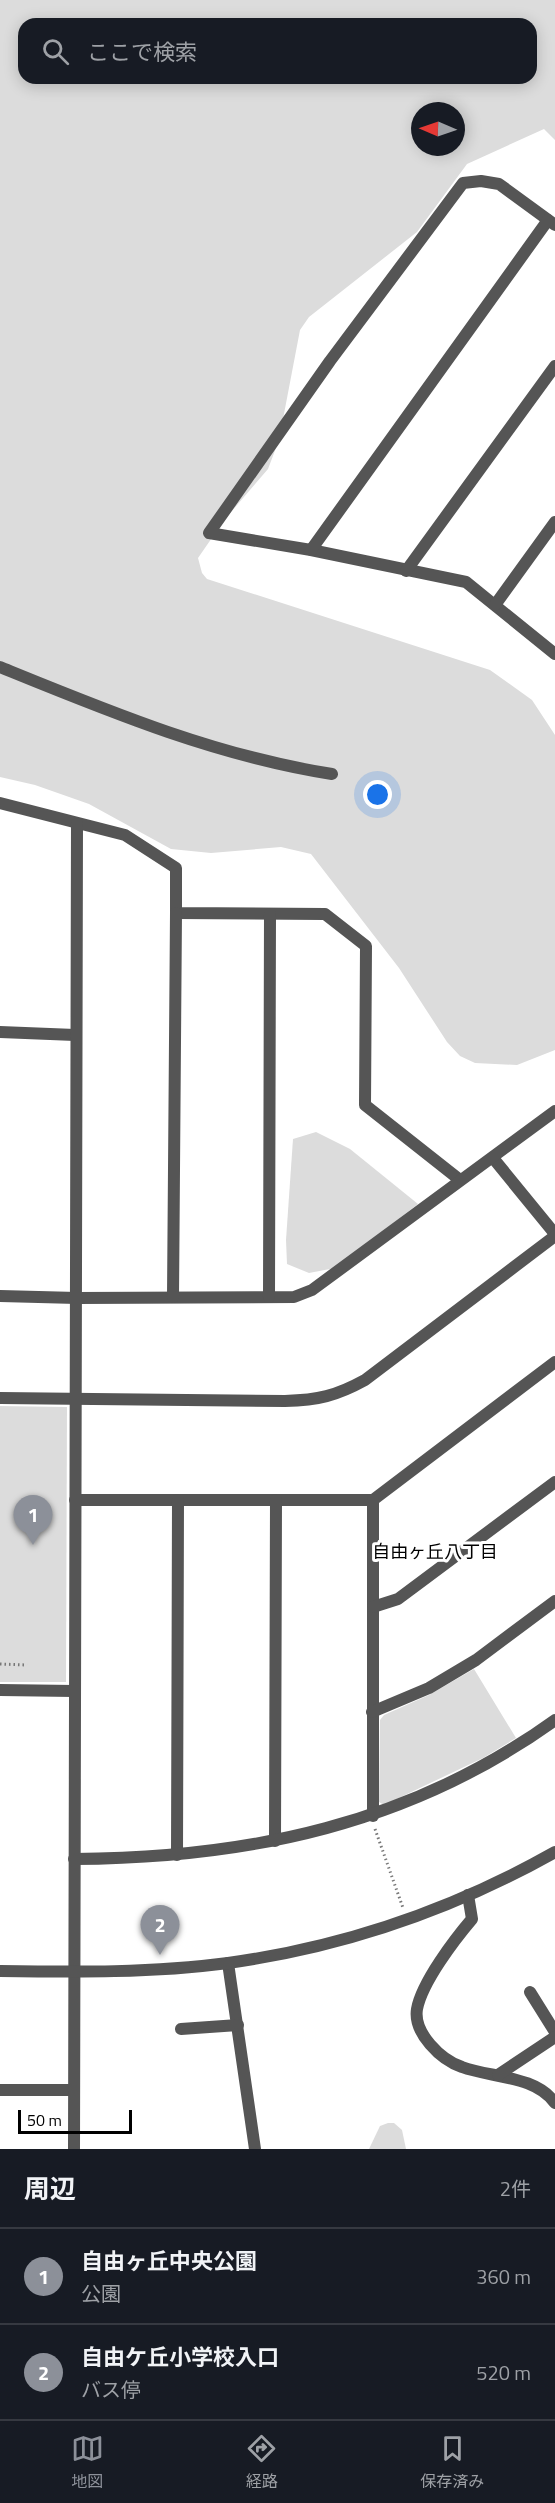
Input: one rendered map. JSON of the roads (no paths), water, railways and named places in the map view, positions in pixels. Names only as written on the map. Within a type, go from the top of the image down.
[{"type":"street","points":[[311,550],[552,223],[499,184],[481,181],[463,183],[330,361],[209,533],[311,550],[466,582],[555,654]]},
{"type":"street","points":[[406,571],[555,366]]},
{"type":"street","points":[[495,605],[555,522]]},
{"type":"street","points":[[0,668],[114,713],[231,753],[332,774]]},
{"type":"street","points":[[0,803],[125,835],[176,868],[173,1297]]},
{"type":"street","points":[[74,2149],[77,824]]},
{"type":"street","points":[[176,913],[325,914],[366,946],[365,1105],[460,1180]]},
{"type":"street","points":[[269,1297],[270,914]]},
{"type":"street","points":[[0,1032],[75,1035]]},
{"type":"street","points":[[0,1296],[294,1297],[312,1290],[555,1111]]},
{"type":"street","points":[[0,1398],[285,1401],[315,1400],[341,1394],[365,1380],[555,1235],[493,1158]]},
{"type":"street","points":[[75,1500],[373,1500],[555,1362]]},
{"type":"street","points":[[373,1607],[398,1599],[555,1482]]},
{"type":"street","points":[[177,1855],[178,1500]]},
{"type":"street","points":[[275,1841],[276,1500]]},
{"type":"street","points":[[373,1500],[373,1816]]},
{"type":"street","points":[[372,1712],[429,1688],[476,1660],[555,1601]]},
{"type":"street","points":[[0,1690],[74,1691]]},
{"type":"street","points":[[74,1859],[135,1859],[275,1841],[373,1816],[436,1789],[520,1745],[555,1720]]},
{"type":"street","points":[[0,1971],[157,1970],[228,1963],[342,1940],[408,1920],[468,1895],[555,1852]]},
{"type":"street","points":[[468,1895],[472,1919],[453,1941],[422,1995],[417,2011],[422,2030],[430,2046],[461,2067],[498,2075],[535,2087],[550,2096],[555,2103]]},
{"type":"street","points":[[228,1963],[255,2149]]},
{"type":"street","points":[[530,1992],[555,2032]]},
{"type":"street","points":[[181,2029],[237,2025]]},
{"type":"street","points":[[498,2075],[555,2037]]},
{"type":"street","points":[[0,2090],[74,2090]]},
{"type":"place","name":"自由ヶ丘中央公園","points":[[33,1545]]},
{"type":"place","name":"自由ケ丘小学校入口","points":[[160,1955]]},
{"type":"district","name":"自由ヶ丘八丁目","points":[[435,1551]]}]
